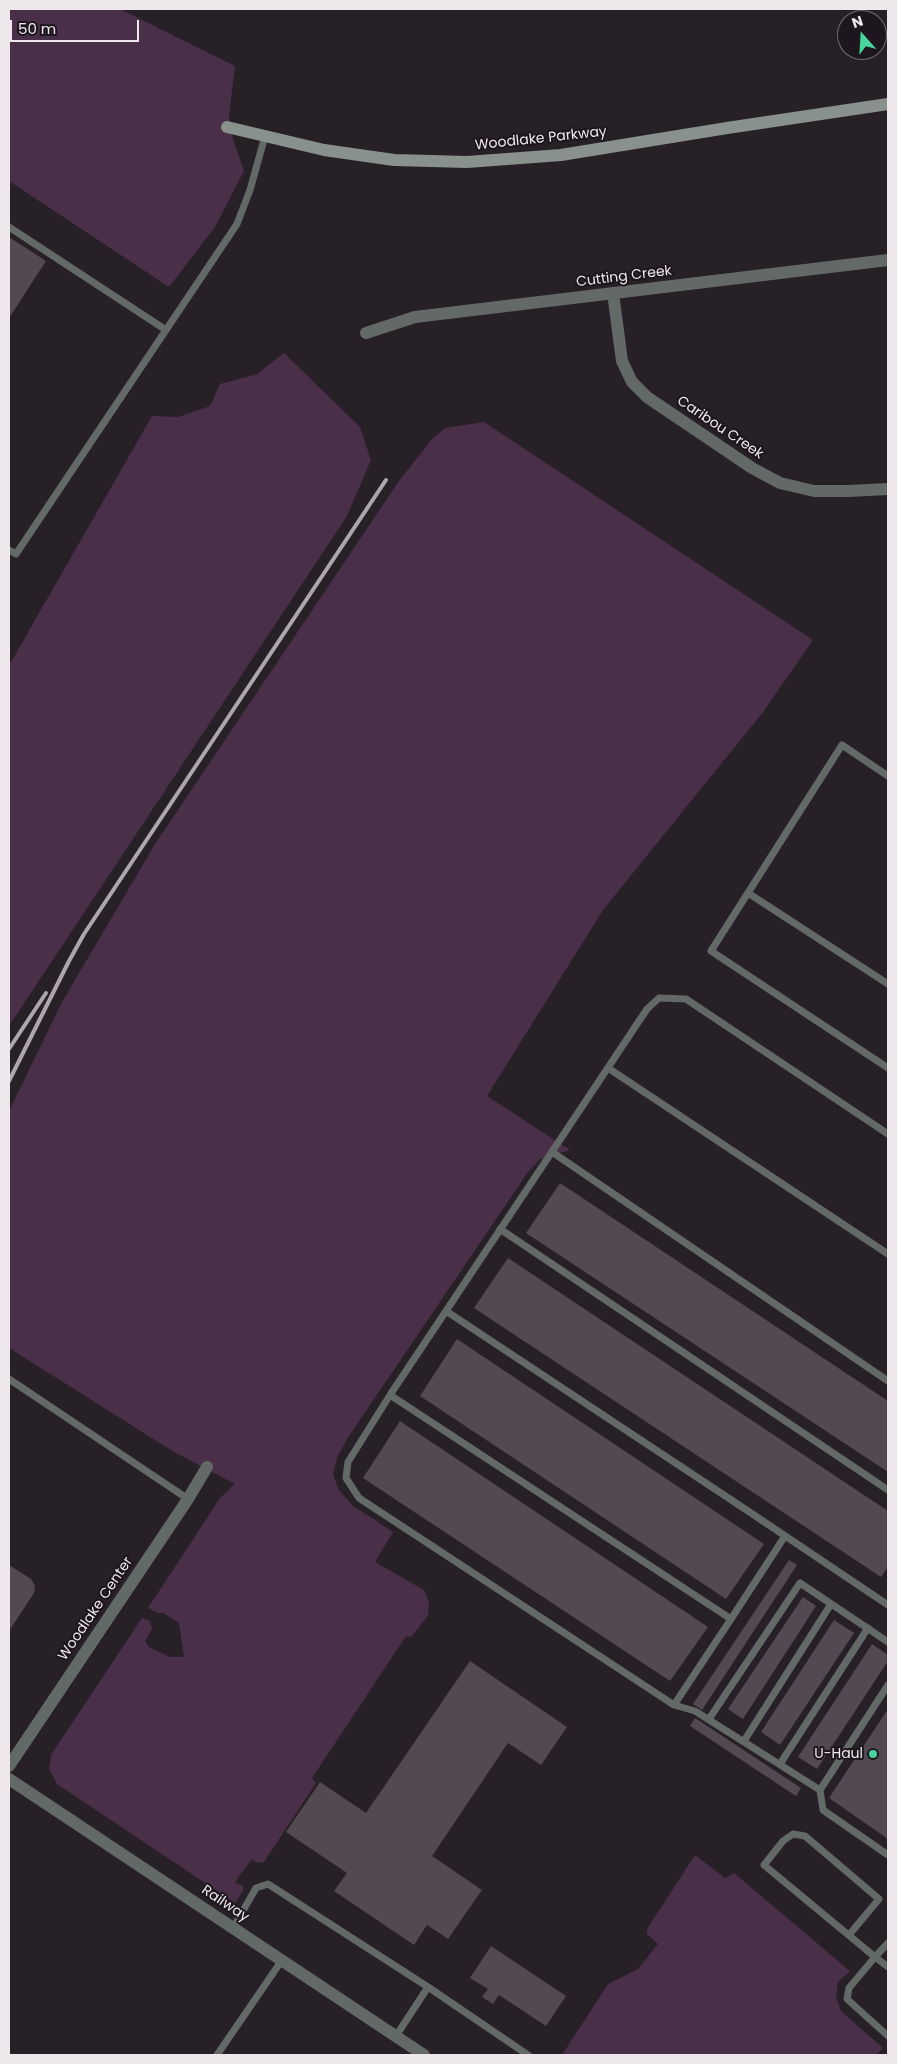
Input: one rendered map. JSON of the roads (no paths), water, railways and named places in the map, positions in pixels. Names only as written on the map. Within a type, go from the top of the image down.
[{"type":"street","name":"Woodlake Parkway","points":[[227,127],[324,150],[394,160],[467,162],[561,155],[888,104]]},
{"type":"street","name":"Cutting Creek","points":[[366,333],[415,317],[888,260]]},
{"type":"street","name":"Caribou Creek","points":[[614,293],[622,361],[632,382],[647,397],[752,468],[780,483],[814,491],[888,488]]},
{"type":"street","name":"Woodlake Center","points":[[9,1766],[188,1499],[207,1467]]},
{"type":"street","name":"Railway","points":[[9,1779],[424,2055]]},
{"type":"lane","points":[[9,550],[16,554],[237,224],[250,190],[265,136]]},
{"type":"lane","points":[[9,227],[166,330]]},
{"type":"lane","points":[[888,776],[842,745],[711,951],[888,1068]]},
{"type":"lane","points":[[748,894],[888,984]]},
{"type":"lane","points":[[820,1790],[696,1711],[674,1705],[359,1498],[346,1478],[348,1462],[390,1395],[646,1009],[659,998],[686,999],[888,1134]]},
{"type":"lane","points":[[608,1068],[888,1254]]},
{"type":"lane","points":[[552,1152],[888,1381]]},
{"type":"lane","points":[[500,1229],[888,1490]]},
{"type":"lane","points":[[446,1311],[887,1602]]},
{"type":"lane","points":[[9,1380],[188,1499]]},
{"type":"lane","points":[[390,1395],[731,1619]]},
{"type":"lane","points":[[674,1705],[785,1536]]},
{"type":"lane","points":[[709,1719],[800,1582],[888,1642]]},
{"type":"lane","points":[[744,1741],[831,1604]]},
{"type":"lane","points":[[780,1764],[868,1628]]},
{"type":"lane","points":[[888,1685],[820,1790],[822,1810],[888,1855]]},
{"type":"lane","points":[[849,1935],[878,1899],[805,1836],[793,1834],[783,1841],[764,1866],[888,1968]]},
{"type":"lane","points":[[233,1928],[256,1888],[268,1884],[428,1987],[528,2055]]},
{"type":"lane","points":[[888,1943],[849,1988],[847,1999],[888,2036]]},
{"type":"lane","points":[[218,2055],[282,1960]]},
{"type":"lane","points":[[396,2036],[428,1987]]},
{"type":"railway","points":[[9,1081],[84,934],[386,480]]},
{"type":"railway","points":[[9,1049],[46,993]]},
{"type":"place","name":"U-Haul","points":[[873,1754]]}]
